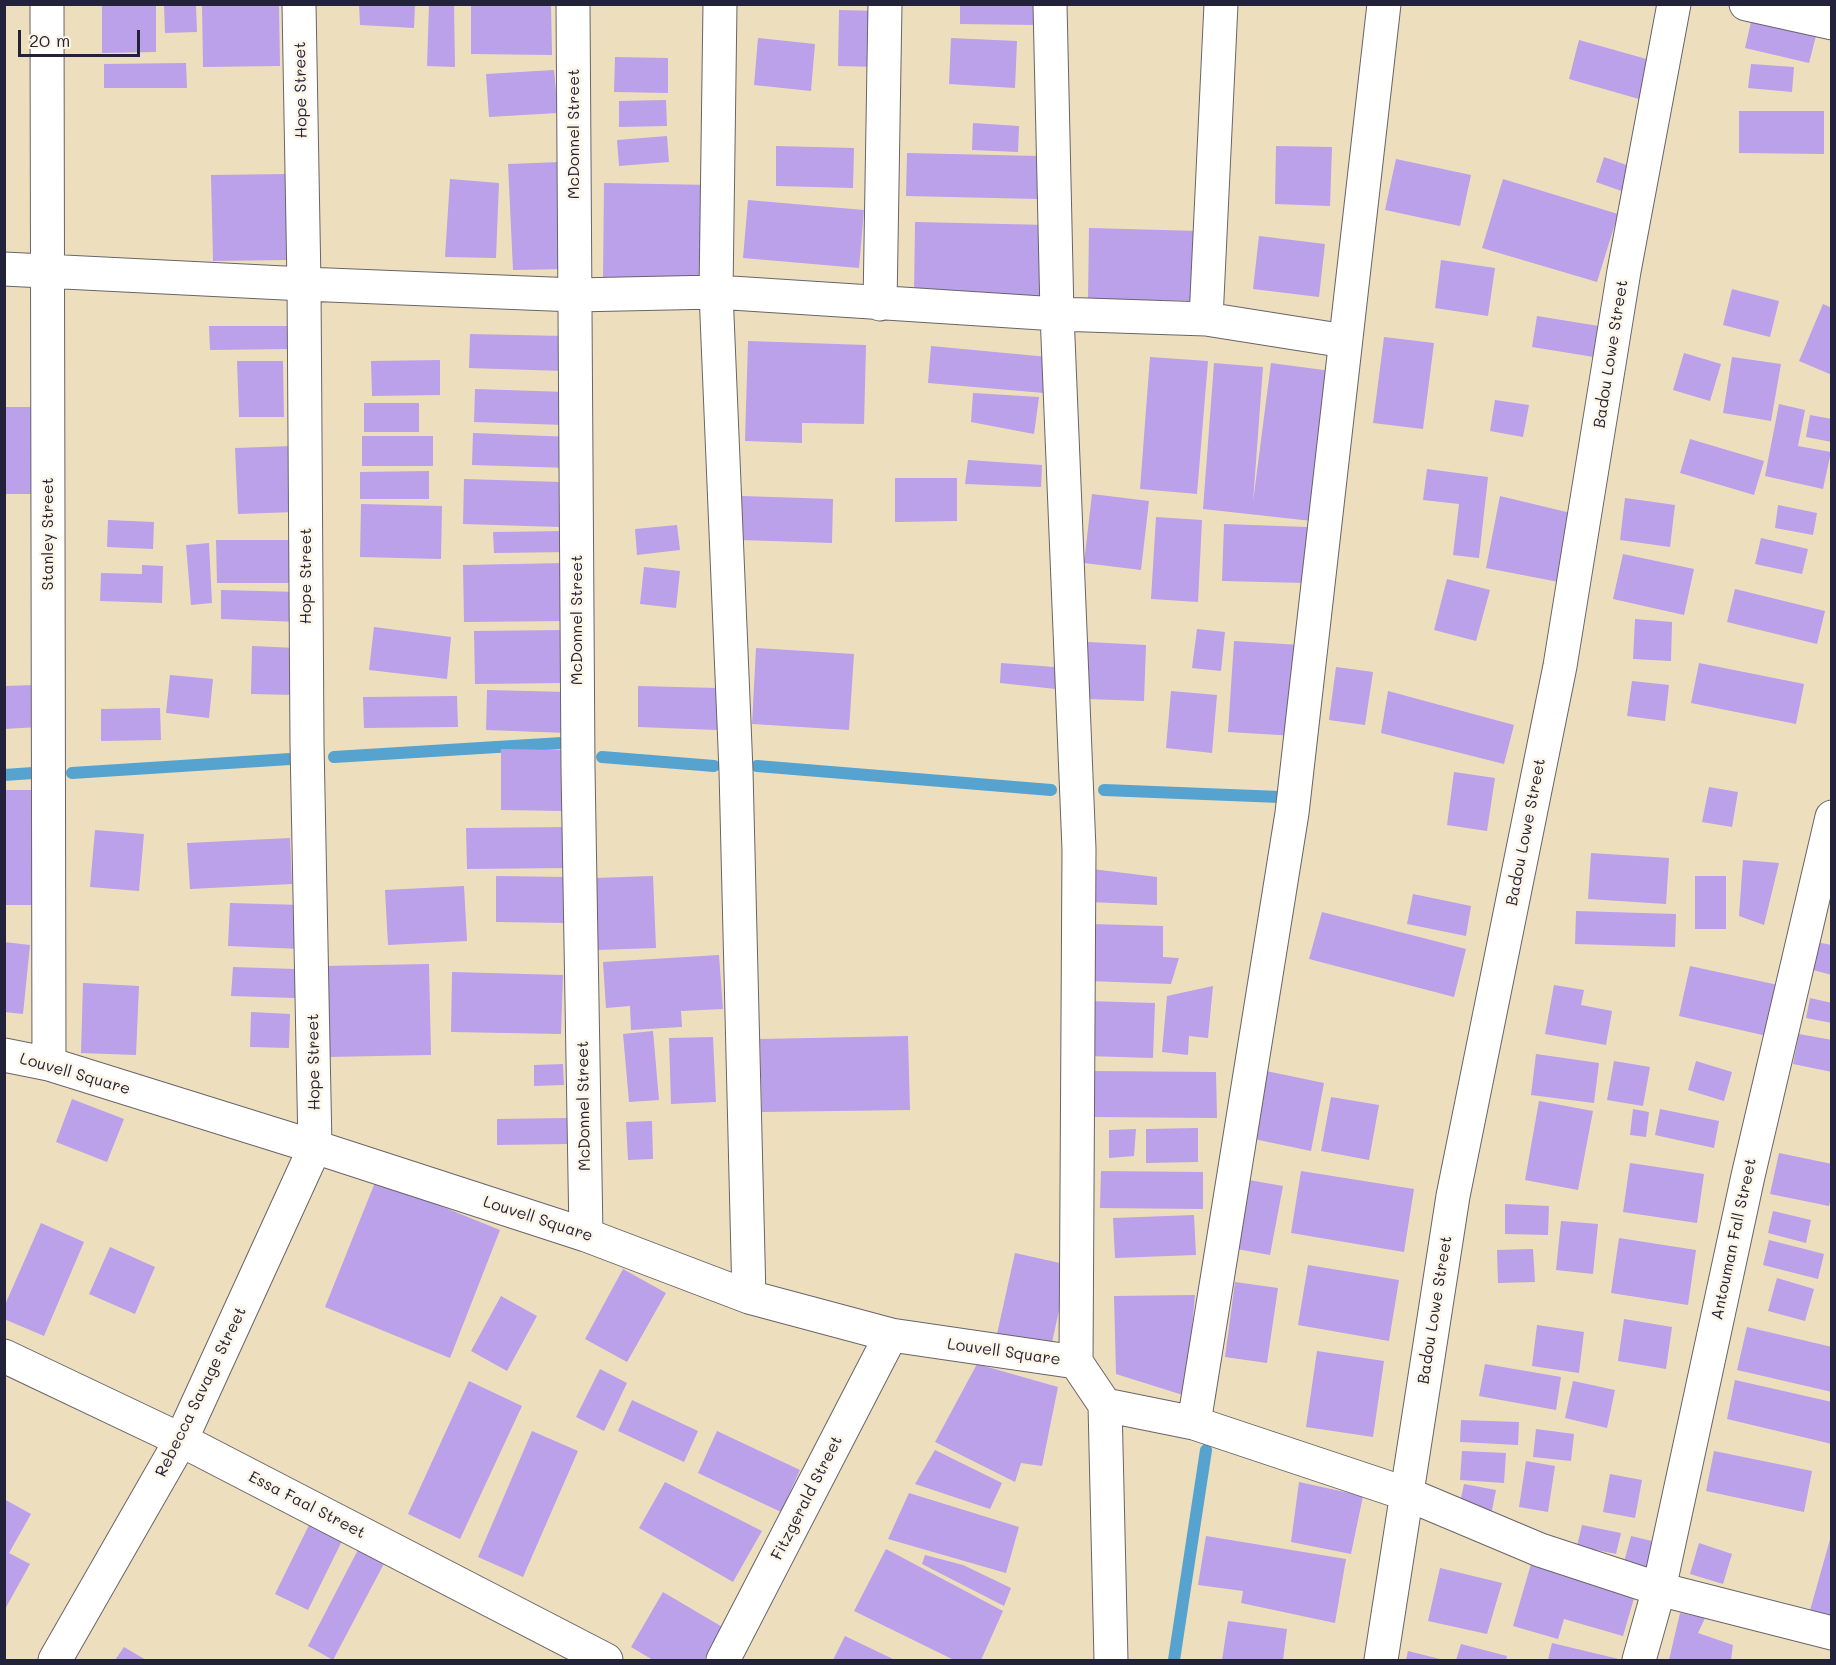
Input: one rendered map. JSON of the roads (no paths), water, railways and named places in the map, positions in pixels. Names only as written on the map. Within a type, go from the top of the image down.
[{"type":"street","name":"Stanley Street","points":[[47,4],[49,1064]]},
{"type":"street","name":"Hope Street","points":[[299,4],[304,284],[307,743],[315,1147]]},
{"type":"street","name":"McDonnel Street","points":[[573,4],[578,768],[586,1235]]},
{"type":"street","points":[[720,4],[716,292],[736,771],[748,1297]]},
{"type":"street","points":[[880,303],[885,4]]},
{"type":"street","points":[[1050,4],[1057,314],[1079,849],[1076,1362],[1105,1405],[1110,1660]]},
{"type":"street","points":[[1206,319],[1221,4]]},
{"type":"street","points":[[1194,1423],[1292,813],[1384,4]]},
{"type":"street","name":"Badou Lowe Street","points":[[1381,1660],[1453,1196],[1560,666],[1624,271],[1674,4]]},
{"type":"street","points":[[1746,4],[1832,23]]},
{"type":"street","points":[[4,269],[575,295],[716,292],[1057,314],[1206,319],[1345,341]]},
{"type":"street","name":"Antouman Fall Street","points":[[1640,1660],[1659,1589],[1748,1176],[1832,818]]},
{"type":"street","name":"Louvell Square","points":[[4,1055],[49,1064],[586,1235],[748,1297],[891,1335],[1076,1362]]},
{"type":"street","name":"Rebecca Savage Street","points":[[54,1660],[181,1440],[315,1147]]},
{"type":"street","name":"Fitzgerald Street","points":[[723,1660],[891,1335]]},
{"type":"street","name":"Essa Faal Street","points":[[4,1356],[181,1440],[606,1660]]},
{"type":"street","points":[[1105,1405],[1194,1423],[1407,1494],[1540,1550],[1659,1589],[1832,1633]]},
{"type":"waterway","points":[[334,757],[562,743]]},
{"type":"waterway","points":[[602,757],[714,766]]},
{"type":"waterway","points":[[72,773],[290,759]]},
{"type":"waterway","points":[[757,766],[1051,790]]},
{"type":"waterway","points":[[4,775],[33,773]]},
{"type":"waterway","points":[[1104,790],[1280,797]]},
{"type":"waterway","points":[[1174,1660],[1206,1450]]}]
